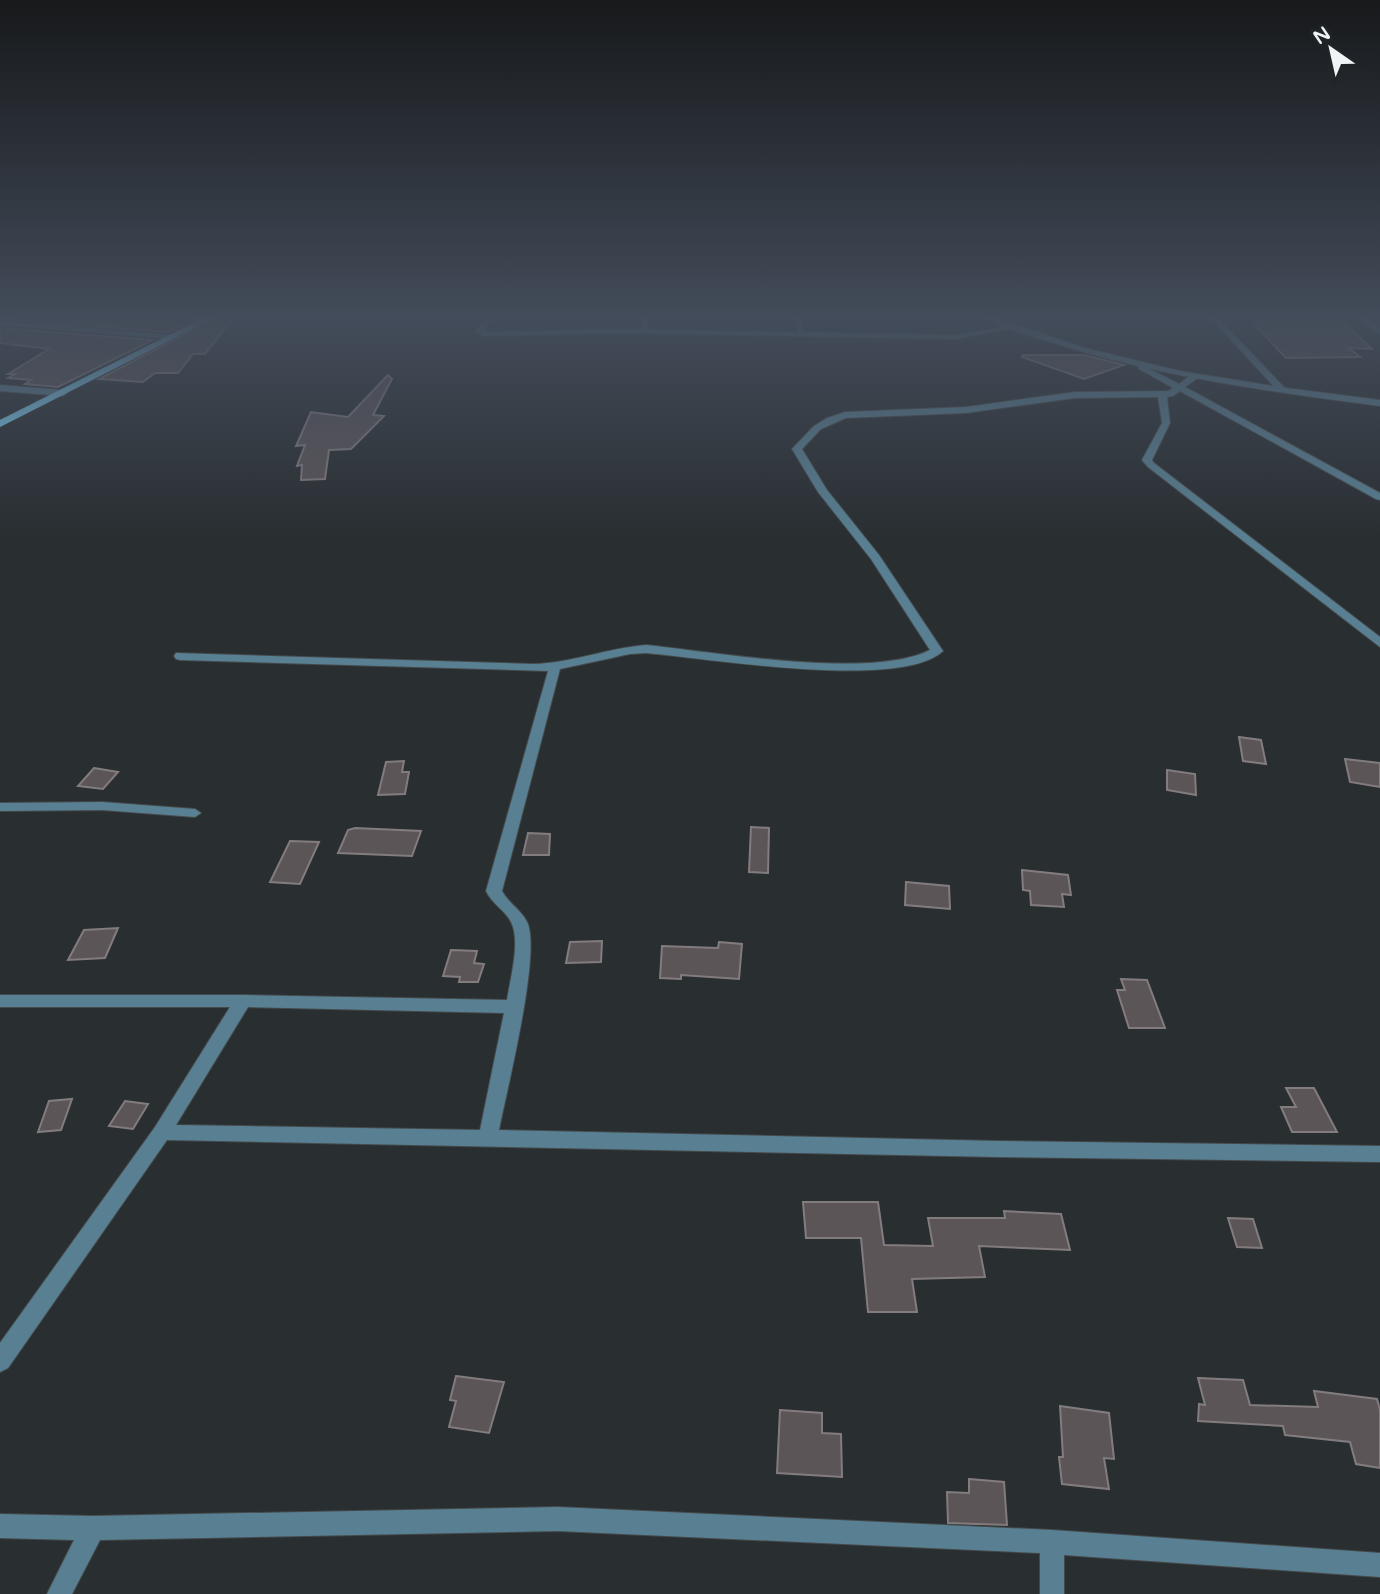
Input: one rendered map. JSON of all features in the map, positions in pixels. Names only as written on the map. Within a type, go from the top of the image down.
[{"type":"main road","points":[[0,424],[67,390]]},
{"type":"street","points":[[35,390],[62,393]]},
{"type":"street","points":[[180,656],[533,668],[555,667],[630,650],[646,649],[717,658],[811,665],[907,665],[926,661],[937,651],[873,556],[839,516],[809,474],[797,449],[805,437],[825,423],[845,415],[966,410],[1075,395],[1162,395],[1175,390]]},
{"type":"street","points":[[1186,390],[1380,497]]},
{"type":"street","points":[[1291,390],[1380,403]]},
{"type":"street","points":[[1162,395],[1166,423],[1147,460],[1151,465],[1380,643]]},
{"type":"street","points":[[488,1138],[514,1007],[523,934],[514,913],[499,901],[494,891],[555,667]]},
{"type":"street","points":[[0,1001],[243,1001],[514,1007]]},
{"type":"street","points":[[0,1361],[162,1132],[243,1001]]},
{"type":"street","points":[[162,1132],[1380,1154]]},
{"type":"street","points":[[0,1526],[93,1528],[558,1519],[1052,1542],[1380,1565]]},
{"type":"street","points":[[59,1594],[93,1528]]},
{"type":"street","points":[[1052,1542],[1052,1594]]},
{"type":"lane","points":[[0,807],[102,806],[195,813]]},
{"type":"building","points":[[373,390],[386,390],[373,415],[384,416],[351,449],[329,450],[325,479],[301,480],[302,465],[297,466],[305,445],[296,446],[311,412],[348,417]]},
{"type":"building","points":[[1239,737],[1261,740],[1266,764],[1243,761]]},
{"type":"building","points":[[1345,759],[1380,763],[1380,787],[1350,782]]},
{"type":"building","points":[[404,761],[402,772],[409,772],[405,794],[378,795],[386,762]]},
{"type":"building","points":[[94,768],[118,772],[103,789],[78,786]]},
{"type":"building","points":[[1167,770],[1195,774],[1196,795],[1167,790]]},
{"type":"building","points":[[751,827],[769,828],[768,873],[749,872]]},
{"type":"building","points":[[348,830],[421,831],[412,856],[338,853]]},
{"type":"building","points":[[528,833],[550,834],[549,855],[523,855]]},
{"type":"building","points":[[290,841],[319,842],[300,884],[270,882]]},
{"type":"building","points":[[1022,870],[1068,875],[1071,895],[1062,894],[1064,907],[1031,905],[1030,891],[1023,890]]},
{"type":"building","points":[[906,882],[949,886],[950,909],[905,905]]},
{"type":"building","points":[[118,928],[105,958],[68,960],[84,930]]},
{"type":"building","points":[[602,941],[601,962],[566,963],[570,942]]},
{"type":"building","points":[[719,942],[742,944],[739,979],[681,975],[681,979],[660,978],[662,946],[718,948]]},
{"type":"building","points":[[451,950],[477,951],[474,963],[484,964],[478,982],[459,982],[460,977],[443,976]]},
{"type":"building","points":[[1121,979],[1147,980],[1165,1028],[1129,1028],[1117,990],[1125,990]]},
{"type":"building","points":[[1286,1088],[1314,1088],[1337,1132],[1292,1132],[1281,1107],[1296,1107]]},
{"type":"building","points":[[72,1099],[61,1130],[38,1132],[49,1101]]},
{"type":"building","points":[[125,1101],[148,1104],[133,1129],[109,1126]]},
{"type":"building","points":[[803,1202],[878,1202],[884,1245],[933,1246],[928,1218],[1005,1218],[1004,1211],[1061,1214],[1070,1250],[979,1246],[985,1277],[912,1279],[917,1312],[868,1312],[861,1238],[806,1238]]},
{"type":"building","points":[[1228,1218],[1253,1219],[1262,1248],[1237,1247]]},
{"type":"building","points":[[456,1376],[504,1382],[489,1433],[449,1427],[456,1401],[450,1400]]},
{"type":"building","points":[[1198,1378],[1243,1380],[1250,1405],[1318,1407],[1314,1391],[1377,1399],[1380,1410],[1380,1468],[1356,1464],[1350,1442],[1285,1435],[1283,1426],[1198,1421],[1199,1404],[1205,1405]]},
{"type":"building","points":[[1060,1406],[1109,1413],[1114,1459],[1104,1458],[1109,1489],[1062,1484],[1059,1457],[1063,1457]]},
{"type":"building","points":[[780,1410],[822,1413],[822,1433],[841,1434],[842,1477],[777,1473]]},
{"type":"building","points":[[969,1479],[1004,1482],[1007,1525],[948,1523],[947,1492],[969,1493]]}]
